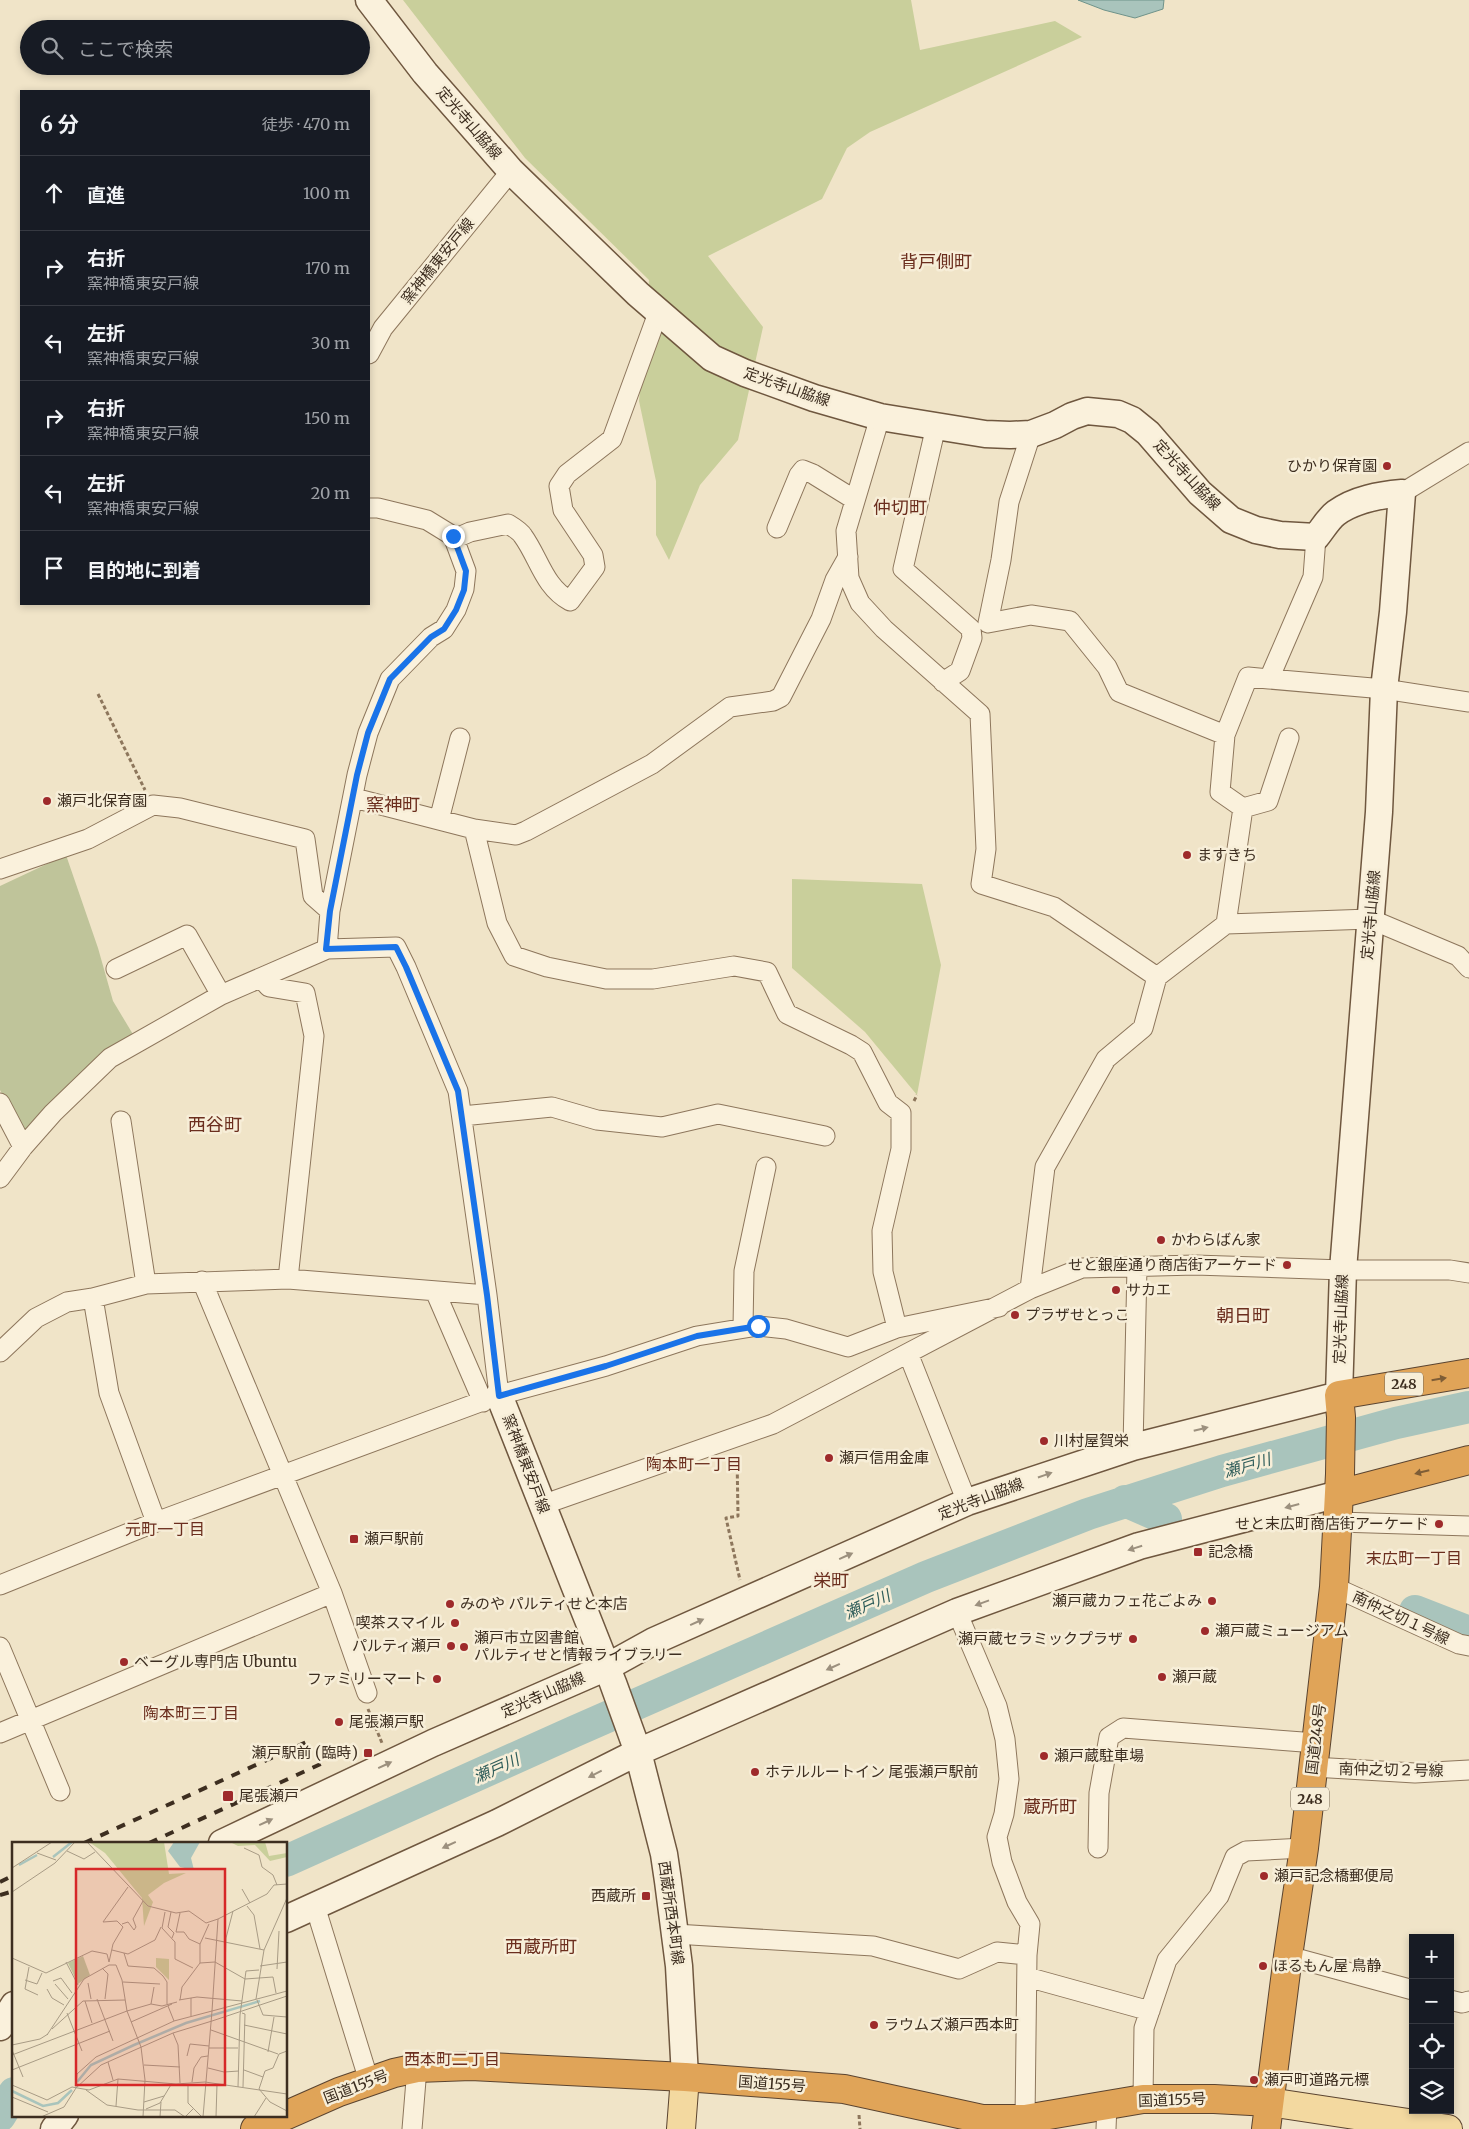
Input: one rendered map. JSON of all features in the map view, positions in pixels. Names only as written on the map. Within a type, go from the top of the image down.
[{"type":"highway","name":"248","points":[[1340,1406],[1469,1373]]},
{"type":"highway","name":"国道248号","points":[[1269,2102],[1304,1848],[1334,1586],[1340,1484],[1340,1406]]},
{"type":"highway","points":[[1340,1484],[1469,1460]]},
{"type":"highway","name":"国道155号","points":[[288,2115],[369,2082],[417,2068],[471,2066],[685,2077],[844,2089],[945,2120],[1107,2117],[1143,2099],[1214,2099],[1269,2102]]},
{"type":"highway","points":[[1266,2129],[1269,2102]]},
{"type":"highway","name":"国道155号","points":[[255,2129],[287,2116]]},
{"type":"main road","name":"定光寺山脇線","points":[[369,0],[425,73],[511,171],[545,206],[658,312],[712,358],[745,373],[814,398],[880,417],[985,434],[1010,436],[1031,434],[1087,411],[1118,414],[1132,420],[1148,433],[1200,493],[1231,520],[1256,530],[1280,535],[1316,537]]},
{"type":"main road","name":"定光寺山脇線","points":[[224,1842],[433,1743],[610,1675],[654,1641],[967,1502],[1132,1447],[1340,1406],[1342,1270],[1379,812],[1384,689],[1393,612],[1402,493]]},
{"type":"main road","points":[[1316,537],[1336,514],[1356,502],[1381,494],[1402,493]]},
{"type":"main road","name":"窯神橋東安戸線","points":[[491,1399],[542,1506],[637,1746]]},
{"type":"main road","points":[[288,1918],[497,1823],[637,1746],[957,1612],[1139,1546],[1340,1484]]},
{"type":"main road","name":"西蔵所西本町線","points":[[637,1746],[664,1854],[679,1966],[685,2077]]},
{"type":"main road","points":[[0,2027],[12,2008]]},
{"type":"main road","points":[[681,2129],[685,2077]]},
{"type":"main road","points":[[1269,2102],[1396,2126],[1448,2129]]},
{"type":"main road","points":[[54,2129],[64,2116]]},
{"type":"street","name":"窯神橋東安戸線","points":[[370,352],[383,328],[511,171]]},
{"type":"street","points":[[454,539],[470,532],[508,524],[523,534],[539,567],[559,595],[570,601],[595,567],[593,555],[563,510],[559,486],[567,474],[612,439],[658,312]]},
{"type":"street","points":[[880,417],[846,531],[849,578],[860,603],[884,629],[980,714],[986,849],[981,884],[1054,908],[1156,977]]},
{"type":"street","points":[[936,426],[903,569],[970,629],[972,638],[960,672],[943,682]]},
{"type":"street","points":[[1031,434],[1009,502],[1001,560],[988,623],[1031,615],[1070,622],[1107,667],[1119,692],[1225,735]]},
{"type":"street","points":[[1402,493],[1469,452]]},
{"type":"street","points":[[777,528],[799,475],[803,470],[813,474],[855,500]]},
{"type":"street","points":[[0,1178],[23,1147],[83,1083],[110,1058],[221,995],[326,949],[330,911],[354,798],[357,775],[368,733],[390,679],[431,637],[444,629],[456,610],[464,590],[466,571],[453,536],[427,520],[387,509],[370,508]]},
{"type":"street","points":[[1269,679],[1313,578],[1316,537]]},
{"type":"street","points":[[354,798],[474,829],[516,836],[652,764],[730,707],[773,701],[781,697],[821,619],[835,580],[848,557]]},
{"type":"street","points":[[1243,808],[1220,792],[1225,735],[1248,677],[1384,689],[1469,702]]},
{"type":"street","points":[[439,820],[460,738]]},
{"type":"street","points":[[1243,808],[1268,801],[1289,738]]},
{"type":"street","points":[[0,868],[88,839],[153,805],[180,808],[305,839],[313,896],[330,911]]},
{"type":"street","points":[[1226,924],[1243,808]]},
{"type":"street","points":[[474,829],[497,922],[514,956],[547,968],[606,979],[653,979],[734,966],[767,972],[787,1014],[862,1052],[888,1103],[901,1113],[901,1149],[882,1231],[883,1272],[897,1328]]},
{"type":"street","points":[[1030,1289],[1046,1167],[1106,1059],[1143,1028],[1156,977],[1226,924],[1370,919],[1458,956],[1469,968]]},
{"type":"street","points":[[116,969],[187,935],[221,995]]},
{"type":"street","name":"窯神橋東安戸線","points":[[326,949],[396,947],[458,1091],[487,1295],[491,1399]]},
{"type":"street","points":[[261,978],[269,987],[305,993],[314,1036],[288,1279]]},
{"type":"street","points":[[0,1103],[23,1147]]},
{"type":"street","points":[[462,1116],[552,1107],[597,1120],[662,1127],[718,1114],[825,1136]]},
{"type":"street","points":[[121,1121],[146,1284]]},
{"type":"street","points":[[743,1327],[744,1271],[766,1167]]},
{"type":"street","points":[[542,1506],[773,1424],[999,1307],[1030,1289],[1082,1268],[1195,1265],[1342,1270],[1450,1270],[1469,1273]]},
{"type":"street","points":[[1132,1447],[1137,1267]]},
{"type":"street","points":[[0,1352],[36,1318],[67,1302],[93,1298],[146,1284],[288,1279],[487,1295]]},
{"type":"street","points":[[202,1281],[332,1594],[367,1693]]},
{"type":"street","points":[[435,1291],[491,1399]]},
{"type":"street","points":[[93,1298],[109,1393],[156,1522]]},
{"type":"street","points":[[0,1585],[156,1522],[283,1477],[491,1399],[606,1366],[697,1336],[758,1326],[786,1329],[848,1347],[897,1328],[999,1307]]},
{"type":"street","points":[[908,1353],[967,1502]]},
{"type":"street","points":[[1338,1522],[1469,1526]]},
{"type":"street","name":"南仲之切１号線","points":[[1334,1586],[1459,1644],[1469,1646]]},
{"type":"street","points":[[0,1733],[332,1594]]},
{"type":"street","points":[[957,1612],[997,1706],[1005,1739],[1009,1779],[1004,1814],[997,1837],[1002,1862],[1017,1902],[1030,1924],[1027,1955],[1025,2119]]},
{"type":"street","points":[[0,1648],[60,1791]]},
{"type":"street","name":"南仲之切２号線","points":[[1098,1848],[1099,1793],[1109,1737],[1123,1728],[1314,1755],[1415,1773],[1469,1770]]},
{"type":"street","points":[[1143,2099],[1144,2028],[1167,1960],[1219,1896],[1235,1857],[1246,1851],[1304,1848]]},
{"type":"street","points":[[315,1906],[369,2082]]},
{"type":"street","points":[[675,1934],[873,1946],[959,1969],[997,1952],[1027,1955]]},
{"type":"street","points":[[1288,1956],[1409,1989]]},
{"type":"street","points":[[1027,1976],[1150,2011]]},
{"type":"street","points":[[1454,2001],[1462,2003],[1469,2001]]},
{"type":"street","points":[[412,2129],[417,2068]]},
{"type":"path","points":[[98,694],[153,805]]},
{"type":"path","points":[[737,1437],[738,1516],[726,1518],[744,1601]]},
{"type":"path","points":[[367,1693],[363,1697],[382,1743]]},
{"type":"path","points":[[370,1729],[376,1727]]},
{"type":"green space","points":[[403,0],[911,0],[920,50],[1055,21],[1082,37],[870,132],[847,148],[822,199],[708,256],[763,327],[738,440],[700,485],[669,560],[656,535],[656,481],[639,401],[649,280],[525,158]]},
{"type":"green space","points":[[66,855],[98,948],[113,1001],[137,1041],[23,1135],[0,1090],[0,886]]},
{"type":"green space","points":[[792,879],[922,884],[941,965],[917,1095],[865,1032],[792,968]]},
{"type":"water","points":[[1078,0],[1164,0],[1163,9],[1135,18],[1104,10]]},
{"type":"waterway","name":"瀬戸川","points":[[288,1860],[926,1577],[1088,1514],[1222,1471],[1396,1423],[1469,1407]]},
{"type":"waterway","points":[[1125,1501],[1166,1519]]},
{"type":"waterway","points":[[1415,1611],[1469,1632]]},
{"type":"waterway","name":"瀬戸川","points":[[0,2116],[12,2096]]},
{"type":"railway","points":[[86,1842],[313,1739]]},
{"type":"railway","points":[[151,1842],[325,1762]]},
{"type":"railway","points":[[0,1882],[12,1876]]},
{"type":"railway","points":[[0,1895],[12,1892]]},
{"type":"place","name":"ひかり保育園","points":[[1387,466]]},
{"type":"place","name":"瀬戸北保育園","points":[[47,801]]},
{"type":"place","name":"ますきち","points":[[1187,855]]},
{"type":"place","name":"かわらばん家","points":[[1161,1240]]},
{"type":"place","name":"せと銀座通り商店街アーケード","points":[[1287,1265]]},
{"type":"place","name":"サカエ","points":[[1116,1290]]},
{"type":"place","name":"プラザせとっこ","points":[[1015,1315]]},
{"type":"place","name":"川村屋賀栄","points":[[1044,1441]]},
{"type":"place","name":"瀬戸信用金庫","points":[[829,1458]]},
{"type":"place","name":"せと末広町商店街アーケード","points":[[1439,1524]]},
{"type":"place","name":"瀬戸駅前","points":[[354,1539]]},
{"type":"place","name":"記念橋","points":[[1198,1552]]},
{"type":"place","name":"瀬戸蔵カフェ花ごよみ","points":[[1212,1601]]},
{"type":"place","name":"みのや パルティせと本店","points":[[450,1604]]},
{"type":"place","name":"喫茶スマイル","points":[[455,1623]]},
{"type":"place","name":"瀬戸蔵ミュージアム","points":[[1205,1631]]},
{"type":"place","name":"瀬戸蔵セラミックプラザ","points":[[1133,1639]]},
{"type":"place","name":"パルティ瀬戸","points":[[451,1646]]},
{"type":"place","name":"瀬戸市立図書館 パルティせと情報ライブラリー","points":[[464,1647]]},
{"type":"place","name":"ベーグル専門店 Ubuntu","points":[[124,1662]]},
{"type":"place","name":"瀬戸蔵","points":[[1162,1677]]},
{"type":"place","name":"ファミリーマート","points":[[437,1679]]},
{"type":"place","name":"尾張瀬戸駅","points":[[339,1722]]},
{"type":"place","name":"瀬戸駅前 (臨時)","points":[[368,1753]]},
{"type":"place","name":"瀬戸蔵駐車場","points":[[1044,1756]]},
{"type":"place","name":"ホテルルートイン 尾張瀬戸駅前","points":[[755,1772]]},
{"type":"place","name":"尾張瀬戸","points":[[228,1796]]},
{"type":"place","name":"瀬戸記念橋郵便局","points":[[1264,1876]]},
{"type":"place","name":"西蔵所","points":[[646,1896]]},
{"type":"place","name":"ほるもん屋 鳥静","points":[[1263,1966]]},
{"type":"place","name":"ラウムズ瀬戸西本町","points":[[874,2025]]},
{"type":"place","name":"瀬戸町道路元標","points":[[1254,2080]]},
{"type":"district","name":"背戸側町","points":[[936,262]]},
{"type":"district","name":"仲切町","points":[[900,508]]},
{"type":"district","name":"窯神町","points":[[393,805]]},
{"type":"district","name":"西谷町","points":[[215,1125]]},
{"type":"district","name":"朝日町","points":[[1243,1316]]},
{"type":"district","name":"陶本町一丁目","points":[[694,1464]]},
{"type":"district","name":"元町一丁目","points":[[165,1529]]},
{"type":"district","name":"末広町一丁目","points":[[1414,1558]]},
{"type":"district","name":"栄町","points":[[831,1581]]},
{"type":"district","name":"陶本町三丁目","points":[[191,1713]]},
{"type":"district","name":"蔵所町","points":[[1050,1807]]},
{"type":"district","name":"西蔵所町","points":[[541,1947]]},
{"type":"district","name":"西本町二丁目","points":[[452,2059]]},
{"type":"route","points":[[453,536],[466,571],[464,590],[456,610],[444,629],[431,637],[390,679],[368,733],[357,775],[354,798],[330,911],[326,949],[396,947],[458,1091],[487,1295],[499,1396],[606,1366],[697,1336],[758,1326]]}]
